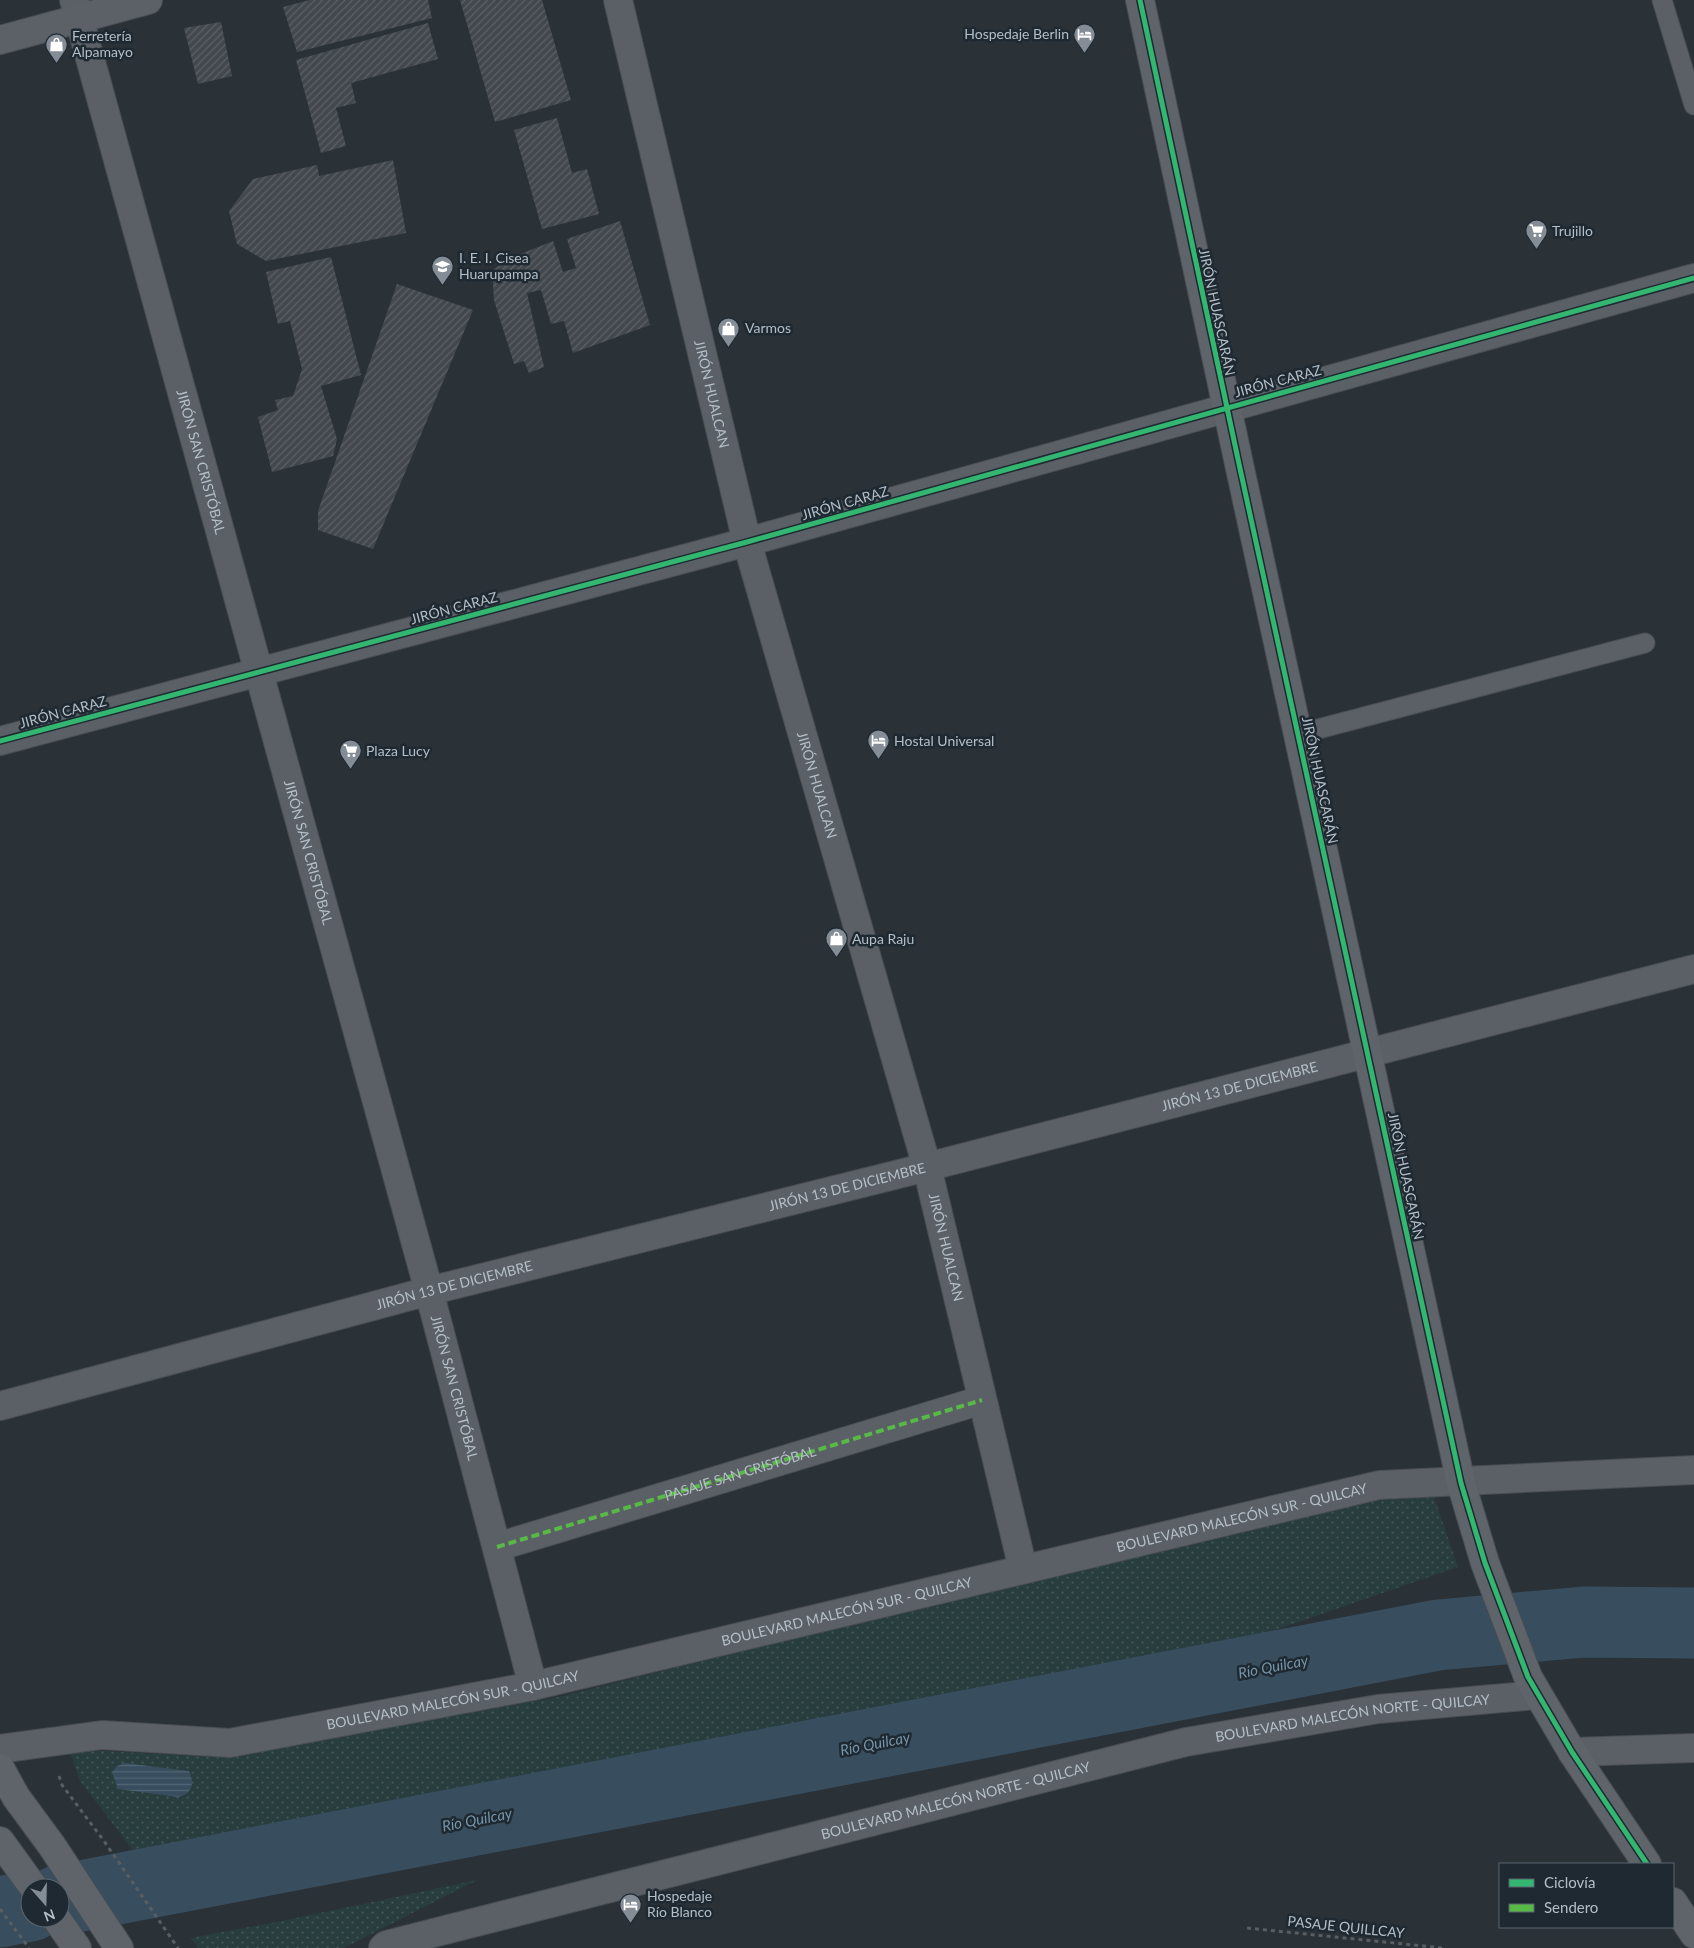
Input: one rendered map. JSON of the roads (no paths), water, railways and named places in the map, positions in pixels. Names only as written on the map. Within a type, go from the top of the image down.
[{"type":"main road","points":[[0,40],[76,9],[148,0]]},
{"type":"street","name":"JIRÓN HUALCAN","points":[[618,0],[747,542],[927,1167],[1023,1568]]},
{"type":"street","name":"JIRÓN HUASCARÁN","points":[[1140,0],[1225,407],[1299,734],[1461,1483],[1485,1563],[1532,1686],[1572,1752],[1646,1863]]},
{"type":"street","name":"JIRÓN SAN CRISTÓBAL","points":[[76,9],[498,1547],[533,1686]]},
{"type":"street","name":"JIRÓN CARAZ","points":[[0,741],[747,542],[1225,407],[1694,278]]},
{"type":"street","name":"JIRÓN 13 DE DICIEMBRE","points":[[0,1406],[428,1291],[927,1167],[1694,968]]},
{"type":"street","name":"PASAJE SAN CRISTÓBAL","points":[[498,1547],[982,1400]]},
{"type":"street","name":"BOULEVARD MALECÓN SUR - QUILCAY","points":[[0,1749],[102,1735],[230,1744],[533,1686],[1023,1568],[1379,1485],[1461,1483],[1694,1470]]},
{"type":"street","name":"BOULEVARD MALECÓN NORTE - QUILCAY","points":[[383,1948],[386,1945],[1186,1742],[1378,1709],[1532,1686]]},
{"type":"street","points":[[1572,1752],[1694,1748]]},
{"type":"street","points":[[0,1768],[16,1797],[52,1846],[119,1948]]},
{"type":"street","points":[[7,1850],[27,1878]]},
{"type":"street","points":[[1674,1904],[1694,1934]]},
{"type":"street","points":[[63,1928],[77,1948]]},
{"type":"lane","points":[[1662,0],[1694,105]]},
{"type":"lane","points":[[1299,734],[1645,643]]},
{"type":"water","points":[[125,1763],[189,1771],[192,1780],[191,1788],[186,1794],[178,1797],[118,1789],[112,1772],[117,1766]]},
{"type":"waterway","name":"Río Quilcay","points":[[70,1898],[1438,1635],[1584,1622],[1694,1623]]},
{"type":"waterway","name":"Río Quilcay","points":[[0,1912],[20,1908]]},
{"type":"place","name":"Hospedaje Berlin","points":[[1085,53]]},
{"type":"place","name":"Ferretería Alpamayo","points":[[56,63]]},
{"type":"place","name":"Trujillo","points":[[1536,250]]},
{"type":"place","name":"I. E. I. Cisea Huarupampa","points":[[443,285]]},
{"type":"place","name":"Varmos","points":[[729,347]]},
{"type":"place","name":"Hostal Universal","points":[[878,760]]},
{"type":"place","name":"Plaza Lucy","points":[[350,770]]},
{"type":"place","name":"Aupa Raju","points":[[836,958]]},
{"type":"place","name":"Hospedaje Río Blanco","points":[[631,1923]]}]
